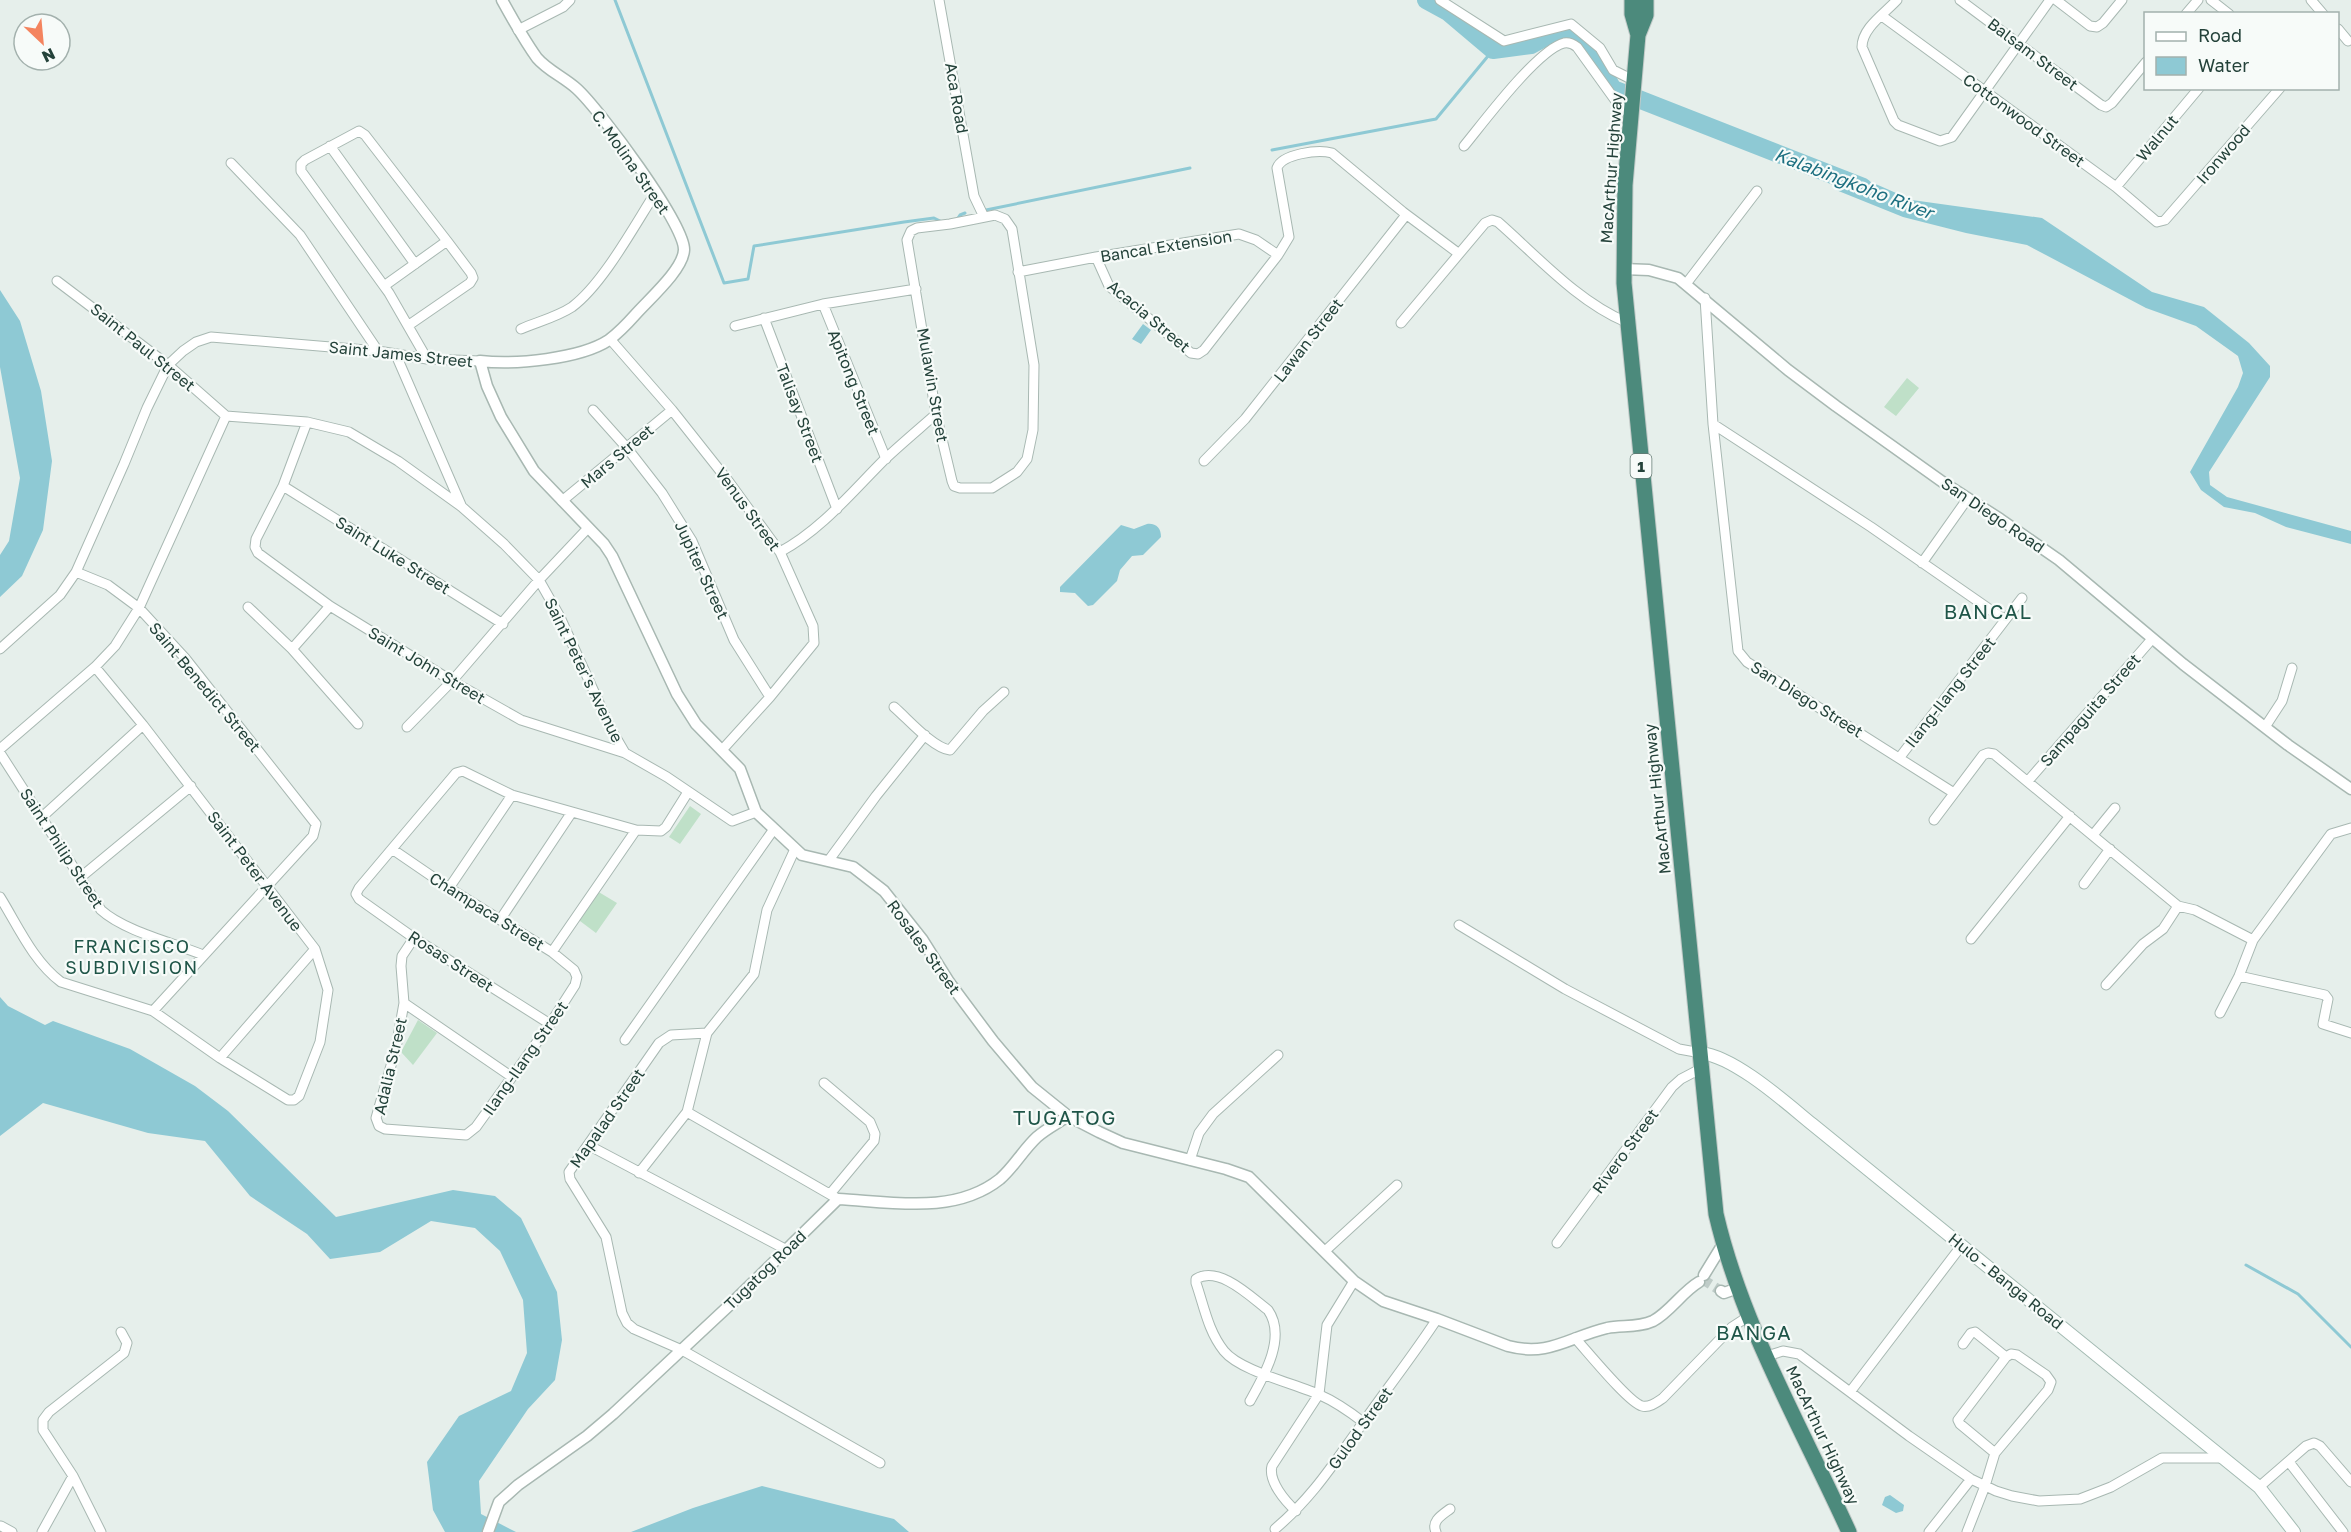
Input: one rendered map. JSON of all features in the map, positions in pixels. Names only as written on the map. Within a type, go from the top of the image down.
[{"type":"highway","name":"MacArthur Highway","points":[[1632,0],[1632,14],[1638,35]]},
{"type":"highway","name":"MacArthur Highway","points":[[1647,0],[1646,15],[1638,35],[1625,185],[1623,269],[1626,322],[1716,1214],[1723,1244],[1749,1316],[1849,1532]]},
{"type":"main road","name":"Hulo - Banga Road","points":[[1701,1060],[1712,1054],[1726,1060],[1776,1095],[2225,1458],[2259,1488],[2294,1532]]},
{"type":"street","name":"C. Molina Street","points":[[480,361],[517,362],[574,354],[610,339],[669,277],[683,255],[683,240],[656,192],[578,90],[538,60],[502,0]]},
{"type":"street","points":[[518,30],[563,7],[570,0]]},
{"type":"street","name":"Aca Road","points":[[939,0],[974,196],[984,217]]},
{"type":"street","points":[[1440,0],[1504,41],[1572,24],[1600,48],[1613,70],[1635,85]]},
{"type":"street","points":[[1897,0],[1865,31],[1862,48],[1891,115],[1898,125],[1940,141],[1952,137],[2050,0]]},
{"type":"street","name":"Balsam Street","points":[[1960,0],[2106,106],[2112,103],[2144,63]]},
{"type":"street","points":[[2055,0],[2090,26],[2097,27],[2122,0]]},
{"type":"street","points":[[2188,12],[2198,0]]},
{"type":"street","points":[[2211,0],[2226,12]]},
{"type":"street","points":[[2311,0],[2321,12]]},
{"type":"street","name":"Cottonwood Street","points":[[1882,16],[2116,187],[2157,222],[2165,220]]},
{"type":"street","points":[[2339,31],[2348,41]]},
{"type":"street","points":[[1464,146],[1519,79],[1538,61],[1563,43],[1577,47],[1618,104],[1633,110]]},
{"type":"street","name":"Walnut","points":[[2116,187],[2197,90]]},
{"type":"street","name":"Ironwood","points":[[2165,220],[2278,90]]},
{"type":"street","points":[[409,325],[470,283],[473,278],[447,241],[359,130],[305,160],[301,164],[301,171],[384,286],[427,359]]},
{"type":"street","points":[[330,146],[415,264]]},
{"type":"street","points":[[1278,255],[1289,237],[1277,168],[1280,161],[1287,157],[1322,151],[1332,153],[1406,215],[1458,253]]},
{"type":"street","points":[[231,163],[300,235],[378,351]]},
{"type":"street","points":[[1686,284],[1757,191]]},
{"type":"street","points":[[521,329],[569,309],[584,297],[597,283],[656,192]]},
{"type":"street","points":[[735,326],[823,304],[916,289],[907,240],[911,231],[916,228],[995,215],[1005,219],[1012,229],[1018,272]]},
{"type":"street","name":"Lawan Street","points":[[1204,461],[1245,420],[1406,215]]},
{"type":"street","points":[[1401,323],[1458,253],[1485,223],[1492,220],[1498,222],[1578,292],[1610,315],[1626,322]]},
{"type":"street","name":"Bancal Extension","points":[[1018,272],[1239,234],[1256,240],[1278,255]]},
{"type":"street","points":[[384,286],[447,241]]},
{"type":"street","name":"Acacia Street","points":[[1096,257],[1109,286],[1191,353],[1198,354],[1204,350],[1278,255]]},
{"type":"street","name":"San Diego Road","points":[[1623,269],[1649,270],[1678,278],[1705,298],[1788,370],[2059,560],[2152,639],[2265,727],[2351,789]]},
{"type":"street","name":"Mulawin Street","points":[[916,289],[936,414],[952,481],[954,486],[960,488],[992,488],[1017,472],[1027,459],[1033,430],[1034,365],[1018,272]]},
{"type":"street","name":"Saint Paul Street","points":[[57,281],[87,301],[168,365],[226,416]]},
{"type":"street","name":"San Diego Street","points":[[1705,298],[1713,424],[1738,651],[1747,662],[1954,793]]},
{"type":"street","name":"Apitong Street","points":[[823,304],[886,459]]},
{"type":"street","name":"Talisay Street","points":[[764,318],[837,509]]},
{"type":"street","name":"Saint James Street","points":[[0,649],[60,595],[76,572],[168,365],[189,346],[211,337],[378,351],[427,359],[480,361],[487,386],[515,442],[534,471],[612,555],[664,670],[696,724],[740,769],[756,812]]},
{"type":"street","name":"Venus Street","points":[[610,339],[672,410],[780,552],[813,626],[814,643],[770,697],[722,750]]},
{"type":"street","points":[[396,355],[462,507]]},
{"type":"street","name":"Jupiter Street","points":[[594,410],[662,493],[692,541],[734,640],[770,697]]},
{"type":"street","name":"Mars Street","points":[[562,501],[672,410]]},
{"type":"street","points":[[780,552],[798,542],[837,509],[886,459],[936,414]]},
{"type":"street","points":[[139,608],[226,416]]},
{"type":"street","name":"Saint Peter's Avenue","points":[[226,416],[307,422],[349,432],[398,461],[462,507],[504,544],[539,580],[560,617],[611,729],[625,753],[732,821],[756,812]]},
{"type":"street","points":[[283,486],[307,422]]},
{"type":"street","points":[[1713,424],[1871,527],[2005,620]]},
{"type":"street","name":"Saint John Street","points":[[283,486],[256,539],[255,547],[258,553],[330,606],[520,720],[625,753]]},
{"type":"street","name":"Saint Luke Street","points":[[283,486],[503,624]]},
{"type":"street","points":[[1922,563],[1968,498]]},
{"type":"street","points":[[407,727],[452,681],[539,580],[588,528]]},
{"type":"street","name":"Saint Benedict Street","points":[[76,572],[108,585],[139,608],[185,658],[316,824],[313,836],[266,884]]},
{"type":"street","name":"Ilang-Ilang Street","points":[[1900,757],[2022,598]]},
{"type":"street","points":[[292,649],[330,606]]},
{"type":"street","points":[[248,607],[292,649],[358,724]]},
{"type":"street","name":"Saint Philip Street","points":[[139,608],[114,646],[95,667],[0,751],[95,901],[109,918],[203,955]]},
{"type":"street","name":"Sampaguita Street","points":[[2028,782],[2152,639]]},
{"type":"street","name":"Saint Peter Avenue","points":[[95,667],[191,786],[315,949],[328,990],[320,1042],[299,1096],[294,1100],[288,1100],[220,1058]]},
{"type":"street","points":[[2265,727],[2282,701],[2292,669]]},
{"type":"street","points":[[894,707],[925,735],[950,750],[983,711],[1004,692]]},
{"type":"street","points":[[42,817],[143,725]]},
{"type":"street","points":[[829,860],[925,735]]},
{"type":"street","points":[[1934,820],[1983,755],[1994,754],[2178,906],[2195,910],[2253,940]]},
{"type":"street","points":[[392,849],[456,773],[463,771],[470,772],[512,795],[636,831],[661,831],[666,827],[688,792]]},
{"type":"street","points":[[81,877],[191,786]]},
{"type":"street","points":[[449,888],[512,795]]},
{"type":"street","points":[[2093,835],[2115,808]]},
{"type":"street","points":[[500,920],[572,812]]},
{"type":"street","name":"Rosales Street","points":[[756,812],[795,849],[811,858],[829,860],[853,867],[884,891],[922,939],[949,982],[1011,1063],[1032,1087],[1068,1116],[1123,1143],[1249,1177],[1354,1281],[1383,1301],[1437,1319],[1479,1337],[1519,1349],[1551,1348],[1609,1328],[1650,1322],[1701,1278],[1723,1244]]},
{"type":"street","points":[[1971,939],[2070,816]]},
{"type":"street","points":[[2220,1013],[2239,976],[2253,940],[2331,834],[2351,828]]},
{"type":"street","points":[[625,1040],[774,829]]},
{"type":"street","points":[[552,952],[636,831]]},
{"type":"street","name":"Champaca Street","points":[[392,849],[449,888],[552,952],[574,970],[577,977]]},
{"type":"street","name":"Rosas Street","points":[[392,849],[358,888],[356,894],[359,899],[414,938],[550,1024]]},
{"type":"street","points":[[639,1173],[687,1112],[707,1033],[754,974],[767,910],[795,849]]},
{"type":"street","points":[[2084,884],[2110,849]]},
{"type":"street","points":[[153,1011],[266,884]]},
{"type":"street","points":[[0,897],[40,962],[61,982],[153,1011],[220,1058],[315,949]]},
{"type":"street","points":[[2106,985],[2145,942],[2163,929],[2178,906]]},
{"type":"street","points":[[1459,925],[1565,989],[1701,1060]]},
{"type":"street","name":"Adalia Street","points":[[414,938],[402,956],[404,1003],[396,1048],[376,1118],[379,1126],[385,1129],[466,1134]]},
{"type":"street","points":[[2239,976],[2325,995],[2328,999],[2323,1024],[2351,1033]]},
{"type":"street","name":"Ilang-Ilang Street","points":[[466,1134],[476,1127],[550,1024],[575,985],[577,977]]},
{"type":"street","points":[[404,1003],[512,1077]]},
{"type":"street","name":"Mapalad Street","points":[[682,1350],[634,1329],[627,1323],[622,1313],[606,1237],[570,1179],[569,1172],[664,1038],[671,1035],[707,1033]]},
{"type":"street","points":[[1190,1160],[1199,1133],[1212,1114],[1278,1055]]},
{"type":"street","name":"Rivero Street","points":[[1557,1243],[1672,1087],[1701,1060]]},
{"type":"street","points":[[824,1083],[870,1122],[875,1134],[874,1140],[834,1196]]},
{"type":"street","points":[[687,1112],[834,1196],[938,1204],[969,1197],[985,1190],[1002,1177],[1037,1138],[1068,1116]]},
{"type":"street","points":[[588,1145],[787,1250]]},
{"type":"street","points":[[1326,1251],[1397,1185]]},
{"type":"street","name":"Tugatog Road","points":[[488,1532],[499,1502],[518,1485],[587,1436],[682,1350],[787,1250],[834,1196]]},
{"type":"street","points":[[1850,1392],[1962,1245]]},
{"type":"street","points":[[1250,1401],[1265,1374],[1275,1336],[1275,1323],[1268,1310],[1222,1278],[1212,1275],[1200,1277],[1196,1279],[1196,1282],[1209,1326],[1229,1357],[1265,1374],[1319,1394],[1342,1406],[1364,1422]]},
{"type":"street","points":[[1296,1511],[1284,1498],[1270,1472],[1319,1394],[1327,1325],[1354,1281]]},
{"type":"street","points":[[1721,1291],[1724,1293],[1738,1288]]},
{"type":"street","points":[[1575,1338],[1628,1396],[1639,1406],[1646,1406],[1657,1403],[1663,1398],[1732,1327],[1749,1316]]},
{"type":"street","name":"Gulod Street","points":[[1275,1529],[1296,1511],[1321,1483],[1437,1319]]},
{"type":"street","points":[[101,1532],[73,1476],[44,1430],[43,1420],[49,1412],[124,1353],[127,1343],[121,1332]]},
{"type":"street","points":[[1963,1344],[1971,1333],[1975,1332],[2006,1357]]},
{"type":"street","points":[[682,1350],[880,1463]]},
{"type":"street","points":[[1767,1356],[1783,1351],[1795,1352],[1971,1479],[1985,1486],[2027,1499],[2054,1501],[2080,1499],[2111,1487],[2162,1458],[2225,1458]]},
{"type":"street","points":[[1967,1532],[1995,1453],[2048,1390],[2051,1382],[2046,1375],[2017,1355],[2011,1354],[2006,1357],[1958,1420],[1995,1453]]},
{"type":"street","points":[[2259,1488],[2306,1446],[2314,1443],[2320,1446],[2351,1482]]},
{"type":"street","points":[[2289,1462],[2343,1532]]},
{"type":"street","points":[[42,1532],[73,1476]]},
{"type":"street","points":[[1929,1532],[1971,1479]]},
{"type":"street","points":[[1436,1532],[1434,1528],[1436,1521],[1450,1509]]},
{"type":"street","points":[[0,1526],[12,1532]]},
{"type":"green space","points":[[1907,378],[1919,388],[1896,416],[1884,407]]},
{"type":"green space","points":[[690,806],[701,814],[680,844],[669,837]]},
{"type":"green space","points":[[597,891],[617,903],[596,933],[576,918]]},
{"type":"green space","points":[[418,1020],[437,1033],[413,1065],[401,1052]]},
{"type":"water","points":[[1846,171],[1912,200],[2042,218],[2152,292],[2204,307],[2249,343],[2270,366],[2270,377],[2209,472],[2210,485],[2227,497],[2351,531],[2351,544],[2286,527],[2255,513],[2224,507],[2201,490],[2190,472],[2238,387],[2243,373],[2238,356],[2196,326],[2146,308],[2027,245],[1903,217],[1836,190]]},
{"type":"water","points":[[0,290],[20,321],[41,391],[52,461],[43,530],[22,576],[0,597],[0,555],[9,541],[20,478],[0,367]]},
{"type":"water","points":[[1143,324],[1151,330],[1141,344],[1132,339]]},
{"type":"water","points":[[1147,524],[1157,527],[1161,537],[1143,555],[1132,556],[1120,570],[1117,581],[1093,605],[1088,606],[1075,593],[1060,592],[1060,587],[1121,525],[1134,529]]},
{"type":"water","points":[[0,997],[8,1006],[45,1025],[53,1021],[130,1049],[195,1086],[228,1111],[336,1217],[453,1190],[495,1196],[521,1218],[557,1292],[562,1340],[555,1380],[528,1409],[479,1481],[481,1514],[516,1532],[445,1532],[433,1510],[427,1462],[459,1416],[511,1391],[527,1353],[523,1300],[500,1251],[475,1228],[431,1221],[380,1252],[330,1259],[307,1234],[250,1196],[205,1141],[148,1133],[43,1103],[0,1136]]},
{"type":"water","points":[[762,1486],[894,1519],[909,1532],[631,1532],[693,1508]]},
{"type":"water","points":[[1890,1495],[1904,1505],[1903,1511],[1896,1513],[1882,1505],[1885,1497]]},
{"type":"waterway","points":[[615,0],[724,283],[748,279],[754,246],[934,218],[944,223]]},
{"type":"waterway","name":"Kalabingkoho River","points":[[1426,0],[1448,12],[1493,50],[1531,45],[1553,33],[1565,30],[1586,49],[1613,89],[1863,187]]},
{"type":"waterway","points":[[1272,150],[1436,119],[1493,50]]},
{"type":"waterway","points":[[986,210],[1190,168]]},
{"type":"waterway","points":[[956,221],[960,215],[965,213]]},
{"type":"waterway","points":[[2246,1265],[2298,1294],[2351,1347]]},
{"type":"tunnel","points":[[1702,1279],[1721,1291]]},
{"type":"district","name":"BANCAL","points":[[1988,611]]},
{"type":"district","name":"FRANCISCO SUBDIVISION","points":[[132,956]]},
{"type":"district","name":"TUGATOG","points":[[1065,1117]]},
{"type":"district","name":"BANGA","points":[[1754,1332]]}]
